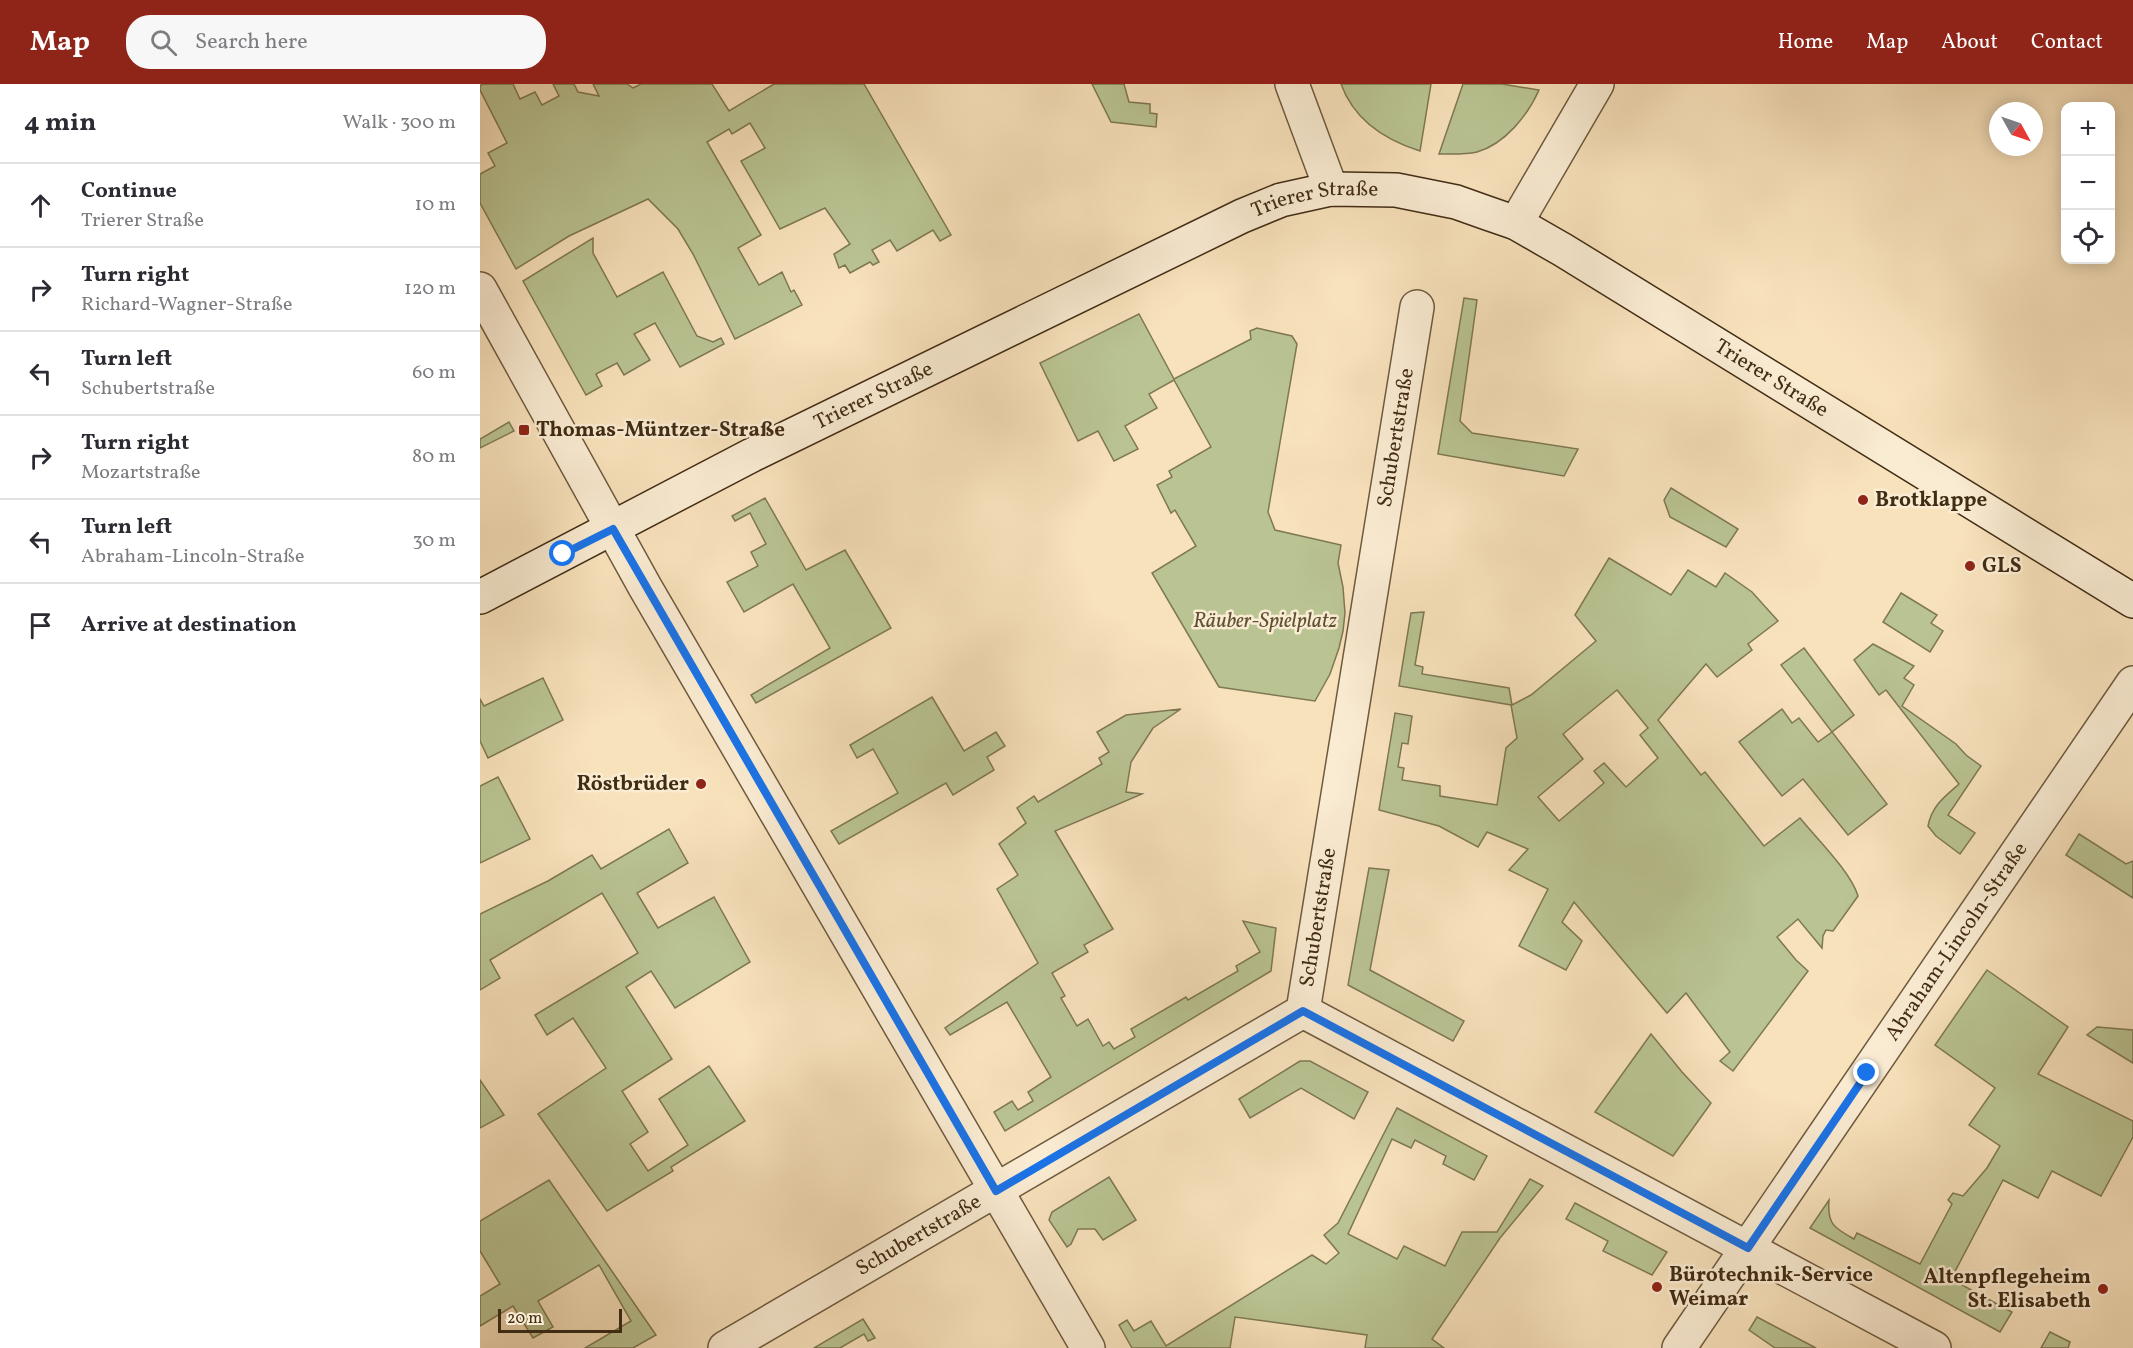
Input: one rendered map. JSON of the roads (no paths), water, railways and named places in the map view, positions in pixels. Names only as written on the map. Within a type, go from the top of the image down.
[{"type":"street","points":[[1292,84],[1331,189]]},
{"type":"street","points":[[1516,223],[1597,84]]},
{"type":"street","name":"Trierer Straße","points":[[480,597],[752,455],[1242,216],[1281,200],[1331,189],[1396,190],[1456,202],[1516,223],[2133,601]]},
{"type":"street","points":[[480,289],[613,529],[1088,1348]]},
{"type":"street","name":"Schubertstraße","points":[[725,1348],[1303,1011],[1417,307]]},
{"type":"street","name":"Abraham-Lincoln-Straße","points":[[1679,1348],[2133,683]]},
{"type":"street","points":[[1303,1011],[1934,1348]]},
{"type":"place","name":"Thomas-Müntzer-Straße","points":[[524,430]]},
{"type":"place","name":"Brotklappe","points":[[1863,500]]},
{"type":"place","name":"GLS","points":[[1970,566]]},
{"type":"place","name":"Röstbrüder","points":[[701,784]]},
{"type":"place","name":"Bürotechnik-Service Weimar","points":[[1657,1287]]},
{"type":"place","name":"Altenpflegeheim St. Elisabeth","points":[[2103,1289]]},
{"type":"park label","name":"Räuber-Spielplatz","points":[[1265,621]]}]
